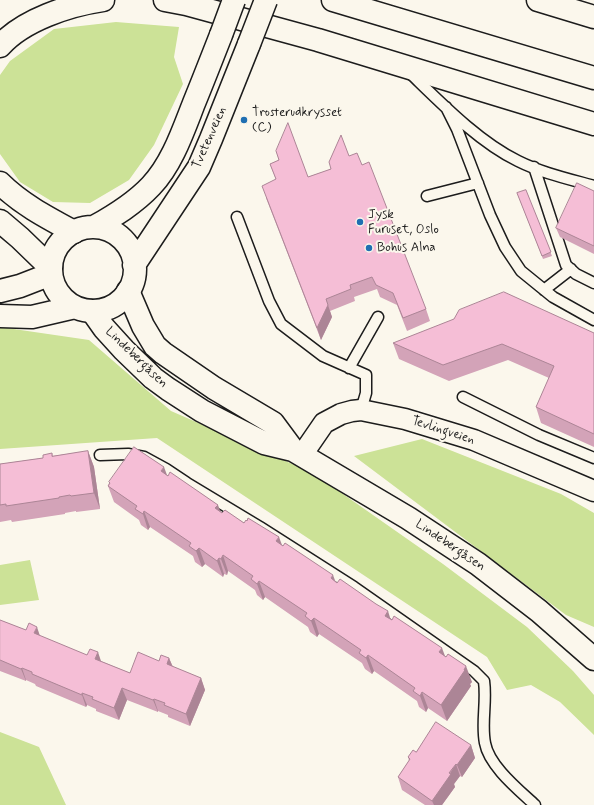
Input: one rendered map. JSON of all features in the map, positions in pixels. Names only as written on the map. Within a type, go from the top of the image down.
[{"type":"main road","points":[[0,46],[13,34],[36,20],[70,8],[103,0]]},
{"type":"main road","points":[[165,0],[240,18],[594,124]]},
{"type":"main road","points":[[84,309],[63,299],[55,287],[51,271],[53,257],[57,247],[65,238],[116,215],[151,186],[165,168],[187,122],[234,0]]},
{"type":"main road","name":"Tvetenveien","points":[[134,265],[199,167],[266,0]]},
{"type":"main road","points":[[333,0],[594,78]]},
{"type":"main road","points":[[538,0],[594,17]]},
{"type":"main road","name":"Tvetenveien","points":[[0,316],[32,317],[84,309],[100,311],[113,306],[124,297],[133,279],[134,265],[128,246],[113,233],[104,229],[84,230],[33,209],[4,187]]},
{"type":"main road","points":[[0,221],[20,238],[51,271]]},
{"type":"main road","points":[[0,290],[20,286],[51,271]]},
{"type":"main road","name":"Lindebergåsen","points":[[128,291],[142,326],[155,346],[214,388],[273,423],[298,453]]},
{"type":"main road","name":"Lindebergåsen","points":[[84,309],[153,378],[168,389],[202,411],[264,443],[298,453],[408,518],[478,564],[539,611],[594,659]]},
{"type":"street","name":"Tevlingveien","points":[[298,453],[324,423],[341,414],[361,410],[405,419],[474,440],[594,491]]},
{"type":"lane","points":[[402,66],[477,134],[500,151],[518,161],[534,167],[594,186]]},
{"type":"lane","points":[[446,107],[457,129],[490,215],[505,247],[521,271],[553,297],[594,320]]},
{"type":"lane","points":[[534,167],[566,265],[576,274],[594,283]]},
{"type":"lane","points":[[427,196],[478,183]]},
{"type":"lane","points":[[237,217],[268,301],[281,324],[323,356],[366,375],[366,393],[361,410]]},
{"type":"lane","points":[[544,290],[571,269]]},
{"type":"lane","points":[[349,368],[378,317]]},
{"type":"lane","points":[[463,396],[539,435],[594,458]]},
{"type":"lane","points":[[100,455],[128,454],[144,457],[166,469],[354,587],[474,671],[484,681],[485,744],[492,760],[515,787],[535,805]]},
{"type":"green space","points":[[116,22],[179,27],[174,57],[183,84],[154,145],[129,180],[90,203],[53,202],[20,182],[0,154],[0,75],[10,61],[54,29]]},
{"type":"green space","points":[[0,327],[89,340],[171,411],[313,473],[443,564],[527,627],[573,671],[594,695],[594,735],[560,702],[531,685],[507,690],[487,657],[157,438],[0,449]]},
{"type":"green space","points":[[422,439],[561,494],[594,513],[594,627],[566,615],[354,456]]},
{"type":"green space","points":[[30,560],[39,600],[0,605],[0,565]]},
{"type":"green space","points":[[0,732],[39,747],[66,805],[0,805]]},
{"type":"building","points":[[288,123],[308,177],[331,169],[329,162],[341,135],[349,156],[357,153],[362,165],[369,162],[426,309],[403,318],[393,293],[376,285],[372,277],[350,285],[351,289],[326,299],[328,305],[317,328],[262,186],[276,179],[270,164],[279,160],[276,151]]},
{"type":"building","points":[[577,183],[594,191],[594,246],[556,228]]},
{"type":"building","points":[[526,190],[551,252],[542,256],[517,193]]},
{"type":"building","points":[[504,292],[594,333],[594,434],[536,407],[554,366],[502,344],[443,365],[393,343],[454,319],[459,310]]},
{"type":"building","points":[[134,447],[164,467],[161,471],[168,476],[170,472],[218,505],[215,508],[222,513],[225,510],[244,523],[248,518],[279,537],[276,541],[283,546],[285,543],[333,575],[331,578],[337,583],[340,579],[388,611],[385,616],[392,620],[394,616],[442,648],[439,652],[446,657],[448,654],[466,666],[465,670],[441,705],[422,692],[420,696],[413,691],[415,688],[368,655],[366,658],[359,653],[361,650],[314,618],[311,621],[305,616],[307,613],[259,581],[257,584],[251,579],[253,576],[223,555],[221,559],[219,558],[217,561],[199,548],[196,551],[189,546],[191,543],[144,511],[143,514],[135,509],[137,506],[108,486],[110,483],[109,482]]},
{"type":"building","points":[[88,451],[94,493],[70,495],[6,506],[6,504],[0,505],[0,464],[43,458],[43,455],[52,453],[52,456]]},
{"type":"building","points":[[0,620],[26,630],[29,623],[37,627],[34,633],[87,655],[90,649],[98,652],[95,659],[130,673],[138,652],[159,661],[161,655],[169,658],[167,664],[201,678],[186,714],[164,705],[165,703],[122,688],[114,708],[92,699],[93,697],[82,693],[82,695],[32,674],[32,672],[0,660]]},
{"type":"building","points":[[436,722],[471,745],[457,765],[456,764],[449,773],[451,774],[432,801],[398,777],[410,759],[408,757],[413,750],[416,752]]},
{"type":"place","name":"Trosterudkrysset (C)","points":[[244,120]]},
{"type":"place","name":"Jysk Furuset, Oslo","points":[[360,222]]},
{"type":"place","name":"Bohus Alna","points":[[369,248]]}]
